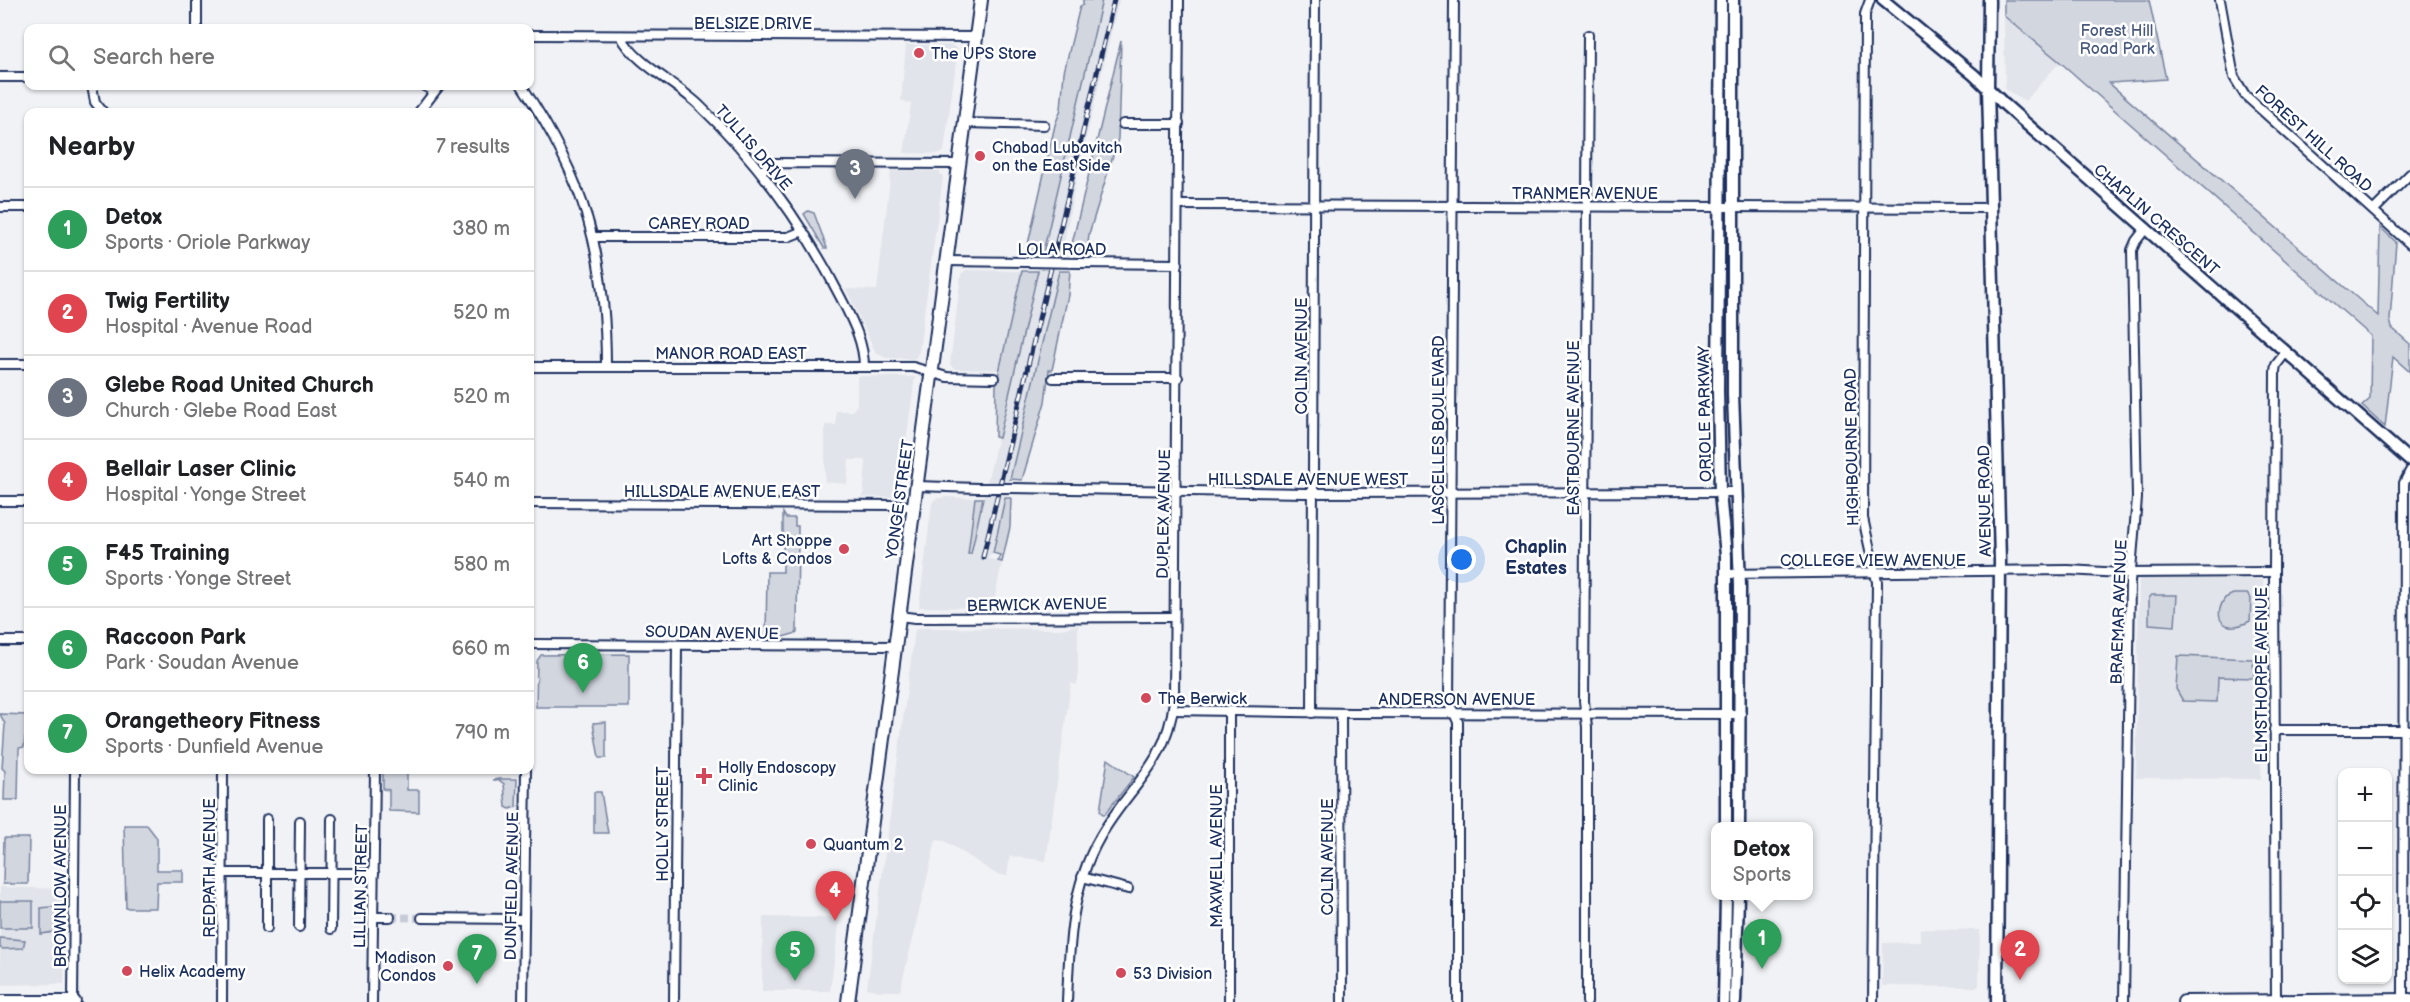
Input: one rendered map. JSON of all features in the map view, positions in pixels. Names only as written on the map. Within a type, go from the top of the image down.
[{"type":"main road","name":"YONGE STREET","points":[[848,1002],[981,0]]},
{"type":"main road","points":[[2184,1002],[2407,1000]]},
{"type":"main road","points":[[0,1002],[73,1002]]},
{"type":"street","points":[[197,0],[197,24]]},
{"type":"street","name":"DUPLEX AVENUE","points":[[1067,1002],[1071,932],[1082,877],[1100,837],[1159,755],[1173,710],[1178,378],[1179,0]]},
{"type":"street","name":"COLIN AVENUE","points":[[1312,712],[1316,0]]},
{"type":"street","name":"LASCELLES BOULEVARD","points":[[1454,0],[1449,702],[1458,722],[1458,1002]]},
{"type":"street","name":"ORIOLE PARKWAY","points":[[1721,0],[1718,390],[1720,493],[1725,574],[1726,822]]},
{"type":"street","name":"ORIOLE PARKWAY","points":[[1733,0],[1732,207],[1741,714],[1739,822]]},
{"type":"street","name":"HIGHBOURNE ROAD","points":[[1870,0],[1865,14],[1863,518],[1877,582],[1873,1002]]},
{"type":"street","name":"CHAPLIN CRESCENT","points":[[1883,0],[1988,88],[2410,461]]},
{"type":"street","name":"AVENUE ROAD","points":[[1989,0],[1988,88],[2000,572],[1997,1002]]},
{"type":"street","name":"FOREST HILL ROAD","points":[[2220,0],[2234,77],[2245,95],[2410,244]]},
{"type":"street","name":"BELSIZE DRIVE","points":[[534,35],[976,37]]},
{"type":"street","name":"EASTBOURNE AVENUE","points":[[1587,1002],[1586,713],[1584,701],[1588,35]]},
{"type":"street","name":"TULLIS DRIVE","points":[[621,36],[630,50],[697,103],[762,171],[803,231],[829,275],[857,334],[863,352],[864,367]]},
{"type":"street","points":[[0,77],[24,77]]},
{"type":"street","points":[[93,90],[95,102],[100,108]]},
{"type":"street","points":[[421,108],[434,90]]},
{"type":"street","points":[[525,90],[551,129],[574,178],[594,237],[603,294],[606,367]]},
{"type":"street","points":[[965,123],[1044,125]]},
{"type":"street","points":[[1123,124],[1179,124]]},
{"type":"street","points":[[762,171],[771,163],[959,164]]},
{"type":"street","points":[[2374,210],[2410,174]]},
{"type":"street","name":"TRANMER AVENUE","points":[[1178,205],[1992,207]]},
{"type":"street","points":[[0,207],[24,207]]},
{"type":"street","name":"BRAEMAR AVENUE","points":[[2124,1002],[2131,573],[2137,498],[2132,250],[2146,228]]},
{"type":"street","name":"CAREY ROAD","points":[[594,237],[788,237],[803,231]]},
{"type":"street","name":"LOLA ROAD","points":[[946,261],[1178,264]]},
{"type":"street","name":"ELMSTHORPE AVENUE","points":[[2276,1001],[2275,371],[2276,365],[2286,352]]},
{"type":"street","points":[[0,364],[24,364]]},
{"type":"street","name":"MANOR ROAD EAST","points":[[534,367],[918,368],[947,377],[994,378]]},
{"type":"street","points":[[1053,378],[1178,378]]},
{"type":"street","points":[[2407,1000],[2404,483],[2410,471]]},
{"type":"street","name":"HILLSDALE AVENUE WEST","points":[[917,486],[1586,494],[1736,492]]},
{"type":"street","points":[[0,501],[24,501]]},
{"type":"street","name":"HILLSDALE AVENUE EAST","points":[[534,503],[899,505],[914,507]]},
{"type":"street","name":"COLLEGE VIEW AVENUE","points":[[1725,574],[2068,570],[2131,573],[2274,572]]},
{"type":"street","name":"BERWICK AVENUE","points":[[899,616],[1046,619],[1174,617]]},
{"type":"street","points":[[0,641],[24,641]]},
{"type":"street","name":"SOUDAN AVENUE","points":[[534,644],[895,646]]},
{"type":"street","name":"HOLLY STREET","points":[[674,1002],[676,645]]},
{"type":"street","name":"ANDERSON AVENUE","points":[[1173,710],[1341,713],[1741,714]]},
{"type":"street","name":"MAXWELL AVENUE","points":[[1229,711],[1229,1002]]},
{"type":"street","name":"COLIN AVENUE","points":[[1341,713],[1342,1002]]},
{"type":"street","points":[[2274,730],[2407,730]]},
{"type":"street","name":"BROWNLOW AVENUE","points":[[73,1002],[75,774]]},
{"type":"street","name":"REDPATH AVENUE","points":[[222,1002],[223,774]]},
{"type":"street","name":"LILLIAN STREET","points":[[372,1002],[375,774]]},
{"type":"street","name":"DUNFIELD AVENUE","points":[[524,1002],[526,774]]},
{"type":"street","points":[[267,819],[267,928]]},
{"type":"street","points":[[331,929],[332,819]]},
{"type":"street","points":[[299,927],[300,821]]},
{"type":"street","points":[[222,873],[374,873]]},
{"type":"street","points":[[1082,877],[1128,889]]},
{"type":"street","points":[[1724,1002],[1726,900]]},
{"type":"street","points":[[1735,1002],[1737,900]]},
{"type":"street","points":[[373,917],[390,917]]},
{"type":"street","points":[[422,918],[524,919]]},
{"type":"street","points":[[1723,970],[1736,970]]},
{"type":"shaded area","points":[[1102,0],[1119,0],[1074,189],[1059,271],[993,553],[986,558],[1002,562],[993,608],[919,607],[932,503],[935,499],[975,498],[968,553],[972,554],[980,512]]},
{"type":"shaded area","points":[[2004,16],[2060,62],[2025,101],[2005,89]]},
{"type":"shaded area","points":[[906,45],[951,45],[958,49],[944,151],[941,154],[904,153],[911,104],[901,100]]},
{"type":"shaded area","points":[[891,171],[939,171],[943,177],[919,351],[915,359],[886,358],[876,353],[846,289],[877,290]]},
{"type":"shaded area","points":[[966,270],[1022,271],[1000,370],[954,369],[950,365],[961,274]]},
{"type":"shaded area","points":[[857,376],[915,377],[899,493],[894,497],[863,497],[866,462],[864,460],[849,460],[847,484],[825,482],[825,425],[836,425],[836,411],[852,411],[857,405]]},
{"type":"shaded area","points":[[2139,576],[2263,580],[2261,779],[2136,778]]},
{"type":"shaded area","points":[[1078,625],[1078,681],[1076,685],[1071,683],[1046,861],[1010,856],[1007,876],[996,874],[945,841],[936,840],[900,991],[880,991],[867,988],[915,630],[923,628],[1061,629]]},
{"type":"shaded area","points":[[0,887],[66,889],[64,984],[0,985]]},
{"type":"shaded area","points":[[763,917],[840,918],[830,991],[762,991]]},
{"type":"shaded area","points":[[1920,929],[1980,930],[1979,987],[1882,985],[1883,943],[1920,942]]},
{"type":"green space","points":[[1083,0],[1102,0],[1043,253],[1026,253],[1055,125],[1061,109],[1064,72]]},
{"type":"green space","name":"Forest Hill Road Park","points":[[2004,0],[2149,0],[2166,79],[2109,83],[2378,316],[2380,227],[2396,242],[2390,320],[2392,328],[2410,344],[2410,372],[2393,357],[2385,427],[2362,406],[2370,399],[2371,336],[2060,62],[2004,16]]},
{"type":"green space","points":[[1121,41],[1118,139],[1089,234],[1087,253],[1070,252]]},
{"type":"green space","points":[[808,211],[814,213],[827,248],[824,248],[804,214]]},
{"type":"green space","points":[[1022,271],[1038,271],[999,438],[995,437],[996,385]]},
{"type":"green space","points":[[1059,271],[1070,271],[1068,295],[1052,370],[1049,370],[1045,402],[1022,480],[1010,479]]},
{"type":"green space","points":[[975,498],[983,498],[971,554],[968,554]]},
{"type":"green space","points":[[1005,498],[1011,498],[1010,527],[1002,562],[998,561],[1000,555],[993,553]]},
{"type":"green space","points":[[783,513],[786,518],[795,518],[795,526],[798,526],[797,633],[779,638],[766,638],[767,572],[783,572]]},
{"type":"green space","points":[[2233,594],[2248,594],[2251,599],[2250,621],[2242,625],[2228,626],[2220,619],[2219,613],[2225,598]]},
{"type":"green space","points":[[2152,595],[2177,595],[2175,626],[2149,624],[2149,598]]},
{"type":"green space","points":[[629,654],[629,707],[536,707],[537,661],[541,655]]},
{"type":"green space","points":[[2178,656],[2253,659],[2254,678],[2218,677],[2217,702],[2183,701],[2176,689]]},
{"type":"green space","points":[[0,714],[24,715],[24,747],[19,748],[18,800],[4,800],[5,771],[2,768],[5,724]]},
{"type":"green space","points":[[606,722],[606,758],[599,758],[593,723]]},
{"type":"green space","points":[[1108,759],[1134,777],[1104,815],[1100,811]]},
{"type":"green space","points":[[383,774],[407,774],[407,790],[419,790],[419,812],[389,811],[389,790],[383,789]]},
{"type":"green space","points":[[517,779],[516,807],[510,809],[506,807],[504,784],[499,780],[493,780]]},
{"type":"green space","points":[[594,792],[601,792],[608,833],[594,833]]},
{"type":"green space","points":[[124,825],[147,825],[157,838],[157,870],[183,870],[183,882],[157,882],[156,908],[126,908]]},
{"type":"green space","points":[[4,838],[29,838],[28,884],[3,884]]},
{"type":"green space","points":[[0,901],[33,901],[33,928],[0,928]]},
{"type":"green space","points":[[60,906],[60,931],[41,934],[41,908]]},
{"type":"green space","points":[[0,938],[25,940],[23,948],[0,948]]},
{"type":"tunnel","points":[[390,917],[422,918]]},
{"type":"railway","points":[[983,557],[1114,0]]},
{"type":"place","name":"The UPS Store","points":[[919,53]]},
{"type":"place","name":"Chabad Lubavitch on the East Side","points":[[980,156]]},
{"type":"place","name":"Glebe Road United Church","points":[[855,199]]},
{"type":"place","name":"Art Shoppe Lofts & Condos","points":[[844,549]]},
{"type":"place","name":"Raccoon Park","points":[[583,693]]},
{"type":"place","name":"The Berwick","points":[[1146,698]]},
{"type":"place","name":"Holly Endoscopy Clinic","points":[[704,776]]},
{"type":"place","name":"Quantum 2","points":[[811,844]]},
{"type":"place","name":"Bellair Laser Clinic","points":[[835,921]]},
{"type":"place","name":"Madison Condos","points":[[448,966]]},
{"type":"place","name":"Detox","points":[[1762,969]]},
{"type":"place","name":"Helix Academy","points":[[127,971]]},
{"type":"place","name":"53 Division","points":[[1121,973]]},
{"type":"place","name":"Twig Fertility","points":[[2020,980]]},
{"type":"place","name":"F45 Training","points":[[795,981]]},
{"type":"place","name":"Orangetheory Fitness","points":[[477,984]]},
{"type":"district","name":"Chaplin Estates","points":[[1536,557]]}]
